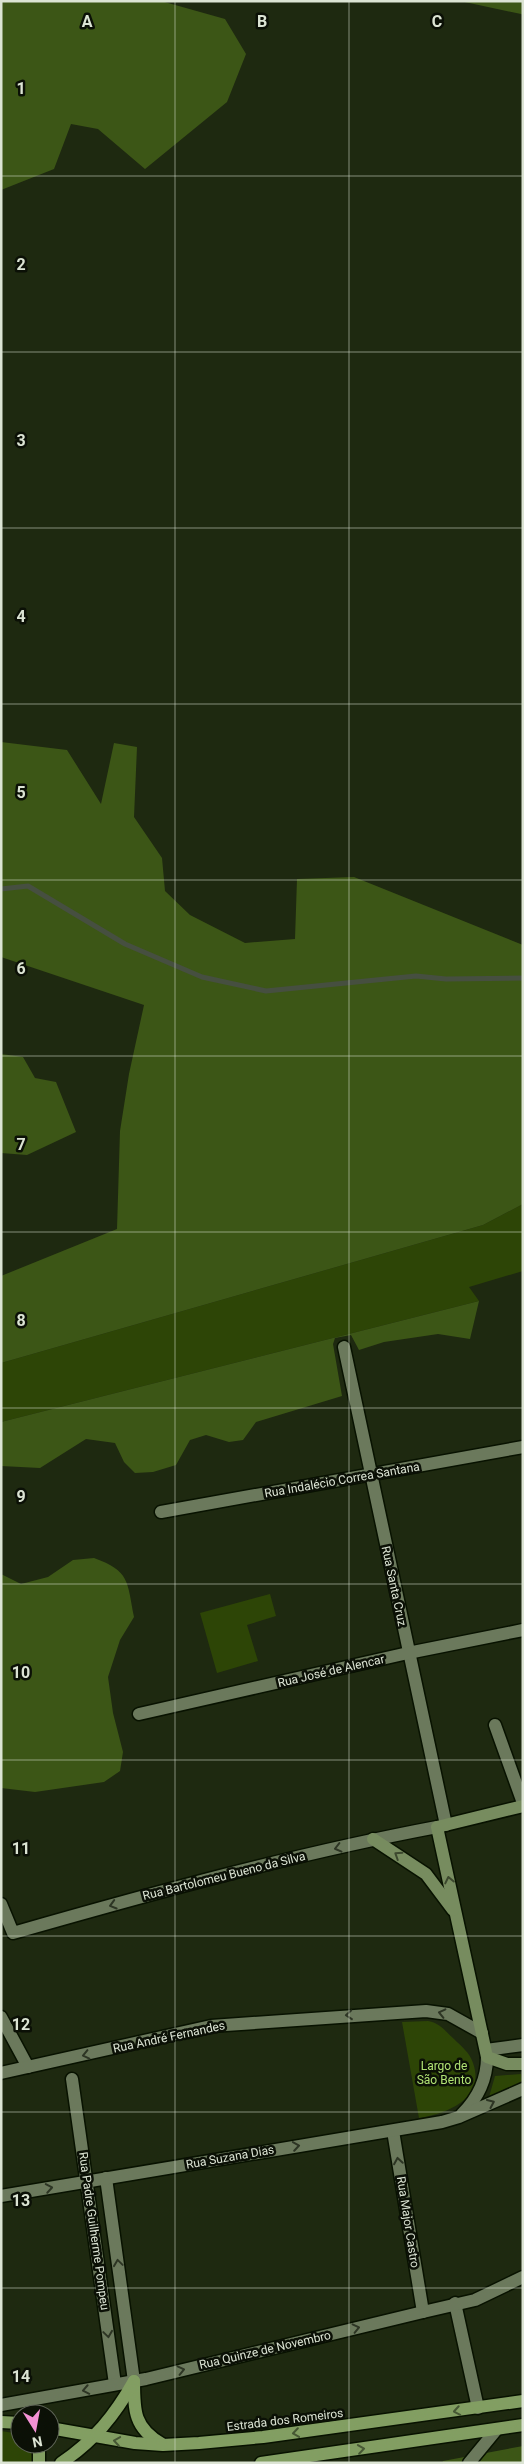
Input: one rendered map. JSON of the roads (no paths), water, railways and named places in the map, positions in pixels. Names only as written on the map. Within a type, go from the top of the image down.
[{"type":"main road","points":[[441,1826],[523,1804]]},
{"type":"main road","name":"Rua Santa Cruz","points":[[441,1826],[456,1914],[482,2033]]},
{"type":"main road","name":"Rua Santa Cruz","points":[[372,1839],[426,1874],[456,1914]]},
{"type":"main road","points":[[482,2033],[486,2054],[506,2064],[523,2064]]},
{"type":"main road","points":[[61,2463],[95,2437],[120,2406],[134,2381]]},
{"type":"main road","points":[[134,2381],[138,2421],[143,2430],[163,2445]]},
{"type":"main road","name":"Estrada dos Romeiros","points":[[60,2430],[95,2437],[163,2445],[263,2437],[523,2402]]},
{"type":"main road","points":[[261,2463],[523,2425]]},
{"type":"street","name":"Rua Santa Cruz","points":[[344,1347],[408,1653],[441,1826]]},
{"type":"street","name":"Rua Indalécio Correa Santana","points":[[161,1512],[523,1447]]},
{"type":"street","name":"Rua José de Alencar","points":[[139,1714],[408,1653],[523,1630]]},
{"type":"street","points":[[496,1725],[523,1804]]},
{"type":"street","name":"Rua Bartolomeu Bueno da Silva","points":[[1,1904],[13,1933],[158,1892],[372,1839],[441,1826]]},
{"type":"street","name":"Rua André Fernandes","points":[[1,2073],[211,2026],[398,2012],[436,2011],[448,2014],[482,2033]]},
{"type":"street","points":[[1,2017],[28,2066]]},
{"type":"street","points":[[459,2117],[470,2106],[485,2080],[486,2054],[523,2044]]},
{"type":"street","name":"Rua Padre Guilherme Pompeu","points":[[72,2079],[115,2384]]},
{"type":"street","points":[[459,2117],[523,2089]]},
{"type":"street","name":"Rua Suzana Dias","points":[[1,2196],[393,2131],[459,2117]]},
{"type":"street","name":"Rua Major Castro","points":[[393,2131],[423,2312]]},
{"type":"street","name":"Rua Padre Guilherme Pompeu","points":[[106,2178],[134,2381]]},
{"type":"street","name":"Rua Quinze de Novembro","points":[[1,2405],[134,2381],[455,2303],[475,2300],[523,2277]]},
{"type":"street","points":[[455,2303],[478,2408]]},
{"type":"street","points":[[470,2463],[497,2429]]},
{"type":"waterway","points":[[1,889],[28,886],[125,944],[202,977],[266,991],[416,976],[446,979],[523,978]]},
{"type":"park label","name":"Largo de São Bento","points":[[444,2073]]}]
